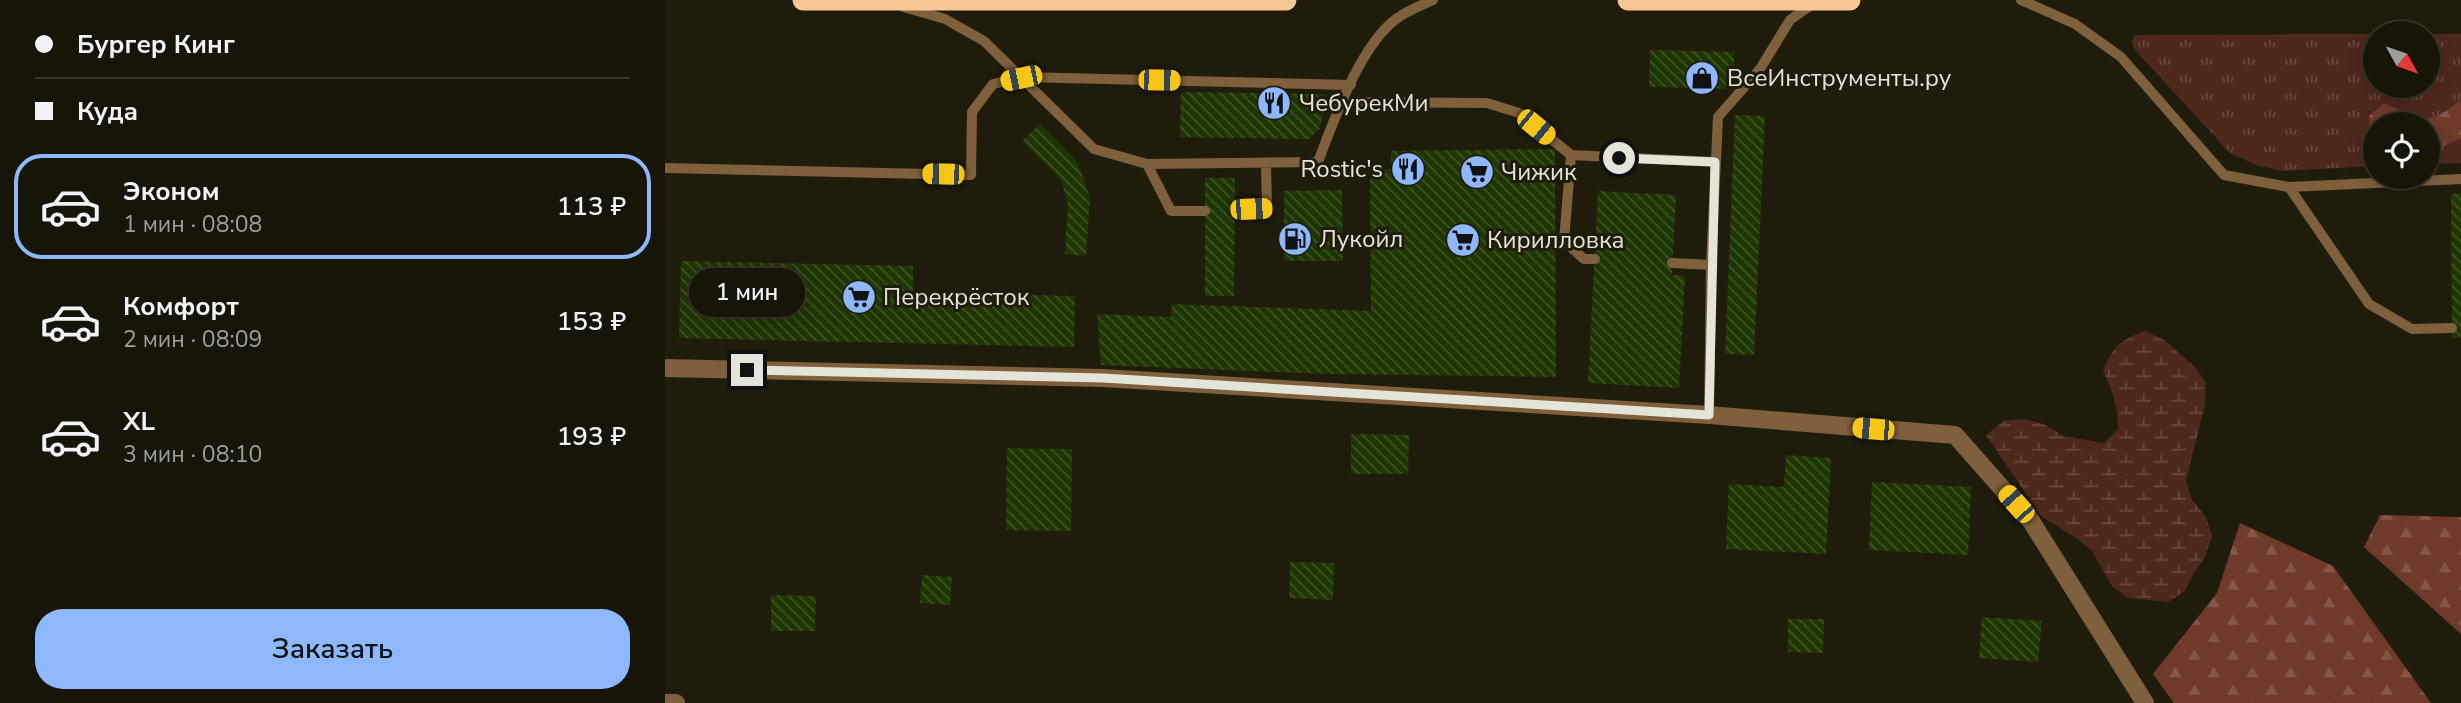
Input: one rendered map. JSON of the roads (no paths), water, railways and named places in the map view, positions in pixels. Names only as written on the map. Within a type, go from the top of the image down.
[{"type":"highway","points":[[803,0],[1286,0]]},
{"type":"highway","points":[[1628,0],[1850,0]]},
{"type":"street","points":[[665,368],[1103,378],[1709,415],[1955,435],[2031,521],[2145,703]]},
{"type":"street","points":[[665,703],[676,703]]},
{"type":"lane","points":[[881,1],[945,19],[984,41],[1094,149],[1147,164],[1266,164],[1318,162],[1367,50],[1397,17],[1433,0]]},
{"type":"lane","points":[[2021,0],[2075,24],[2121,57],[2224,175],[2289,187],[2461,179]]},
{"type":"lane","points":[[1709,415],[1711,265],[1718,117],[1760,69],[1790,20],[1818,1]]},
{"type":"lane","points":[[665,168],[971,175],[972,112],[993,84],[1021,78],[1351,85]]},
{"type":"lane","points":[[1343,102],[1487,103],[1519,113],[1571,155],[1715,162]]},
{"type":"lane","points":[[1571,155],[1564,241],[1584,259],[1595,259]]},
{"type":"lane","points":[[1147,164],[1171,211],[1205,211]]},
{"type":"lane","points":[[1235,209],[1267,208],[1266,164]]},
{"type":"lane","points":[[2289,187],[2369,304],[2412,329],[2452,328]]},
{"type":"lane","points":[[1672,263],[1711,265]]},
{"type":"place","name":"ВсеИнструменты.ру","points":[[1702,78]]},
{"type":"place","name":"ЧебурекМи","points":[[1274,103]]},
{"type":"place","name":"Rostic's","points":[[1408,169]]},
{"type":"place","name":"Чижик","points":[[1477,172]]},
{"type":"place","name":"Лукойл","points":[[1295,239]]},
{"type":"place","name":"Кирилловка","points":[[1463,240]]},
{"type":"place","name":"Перекрёсток","points":[[859,297]]}]
